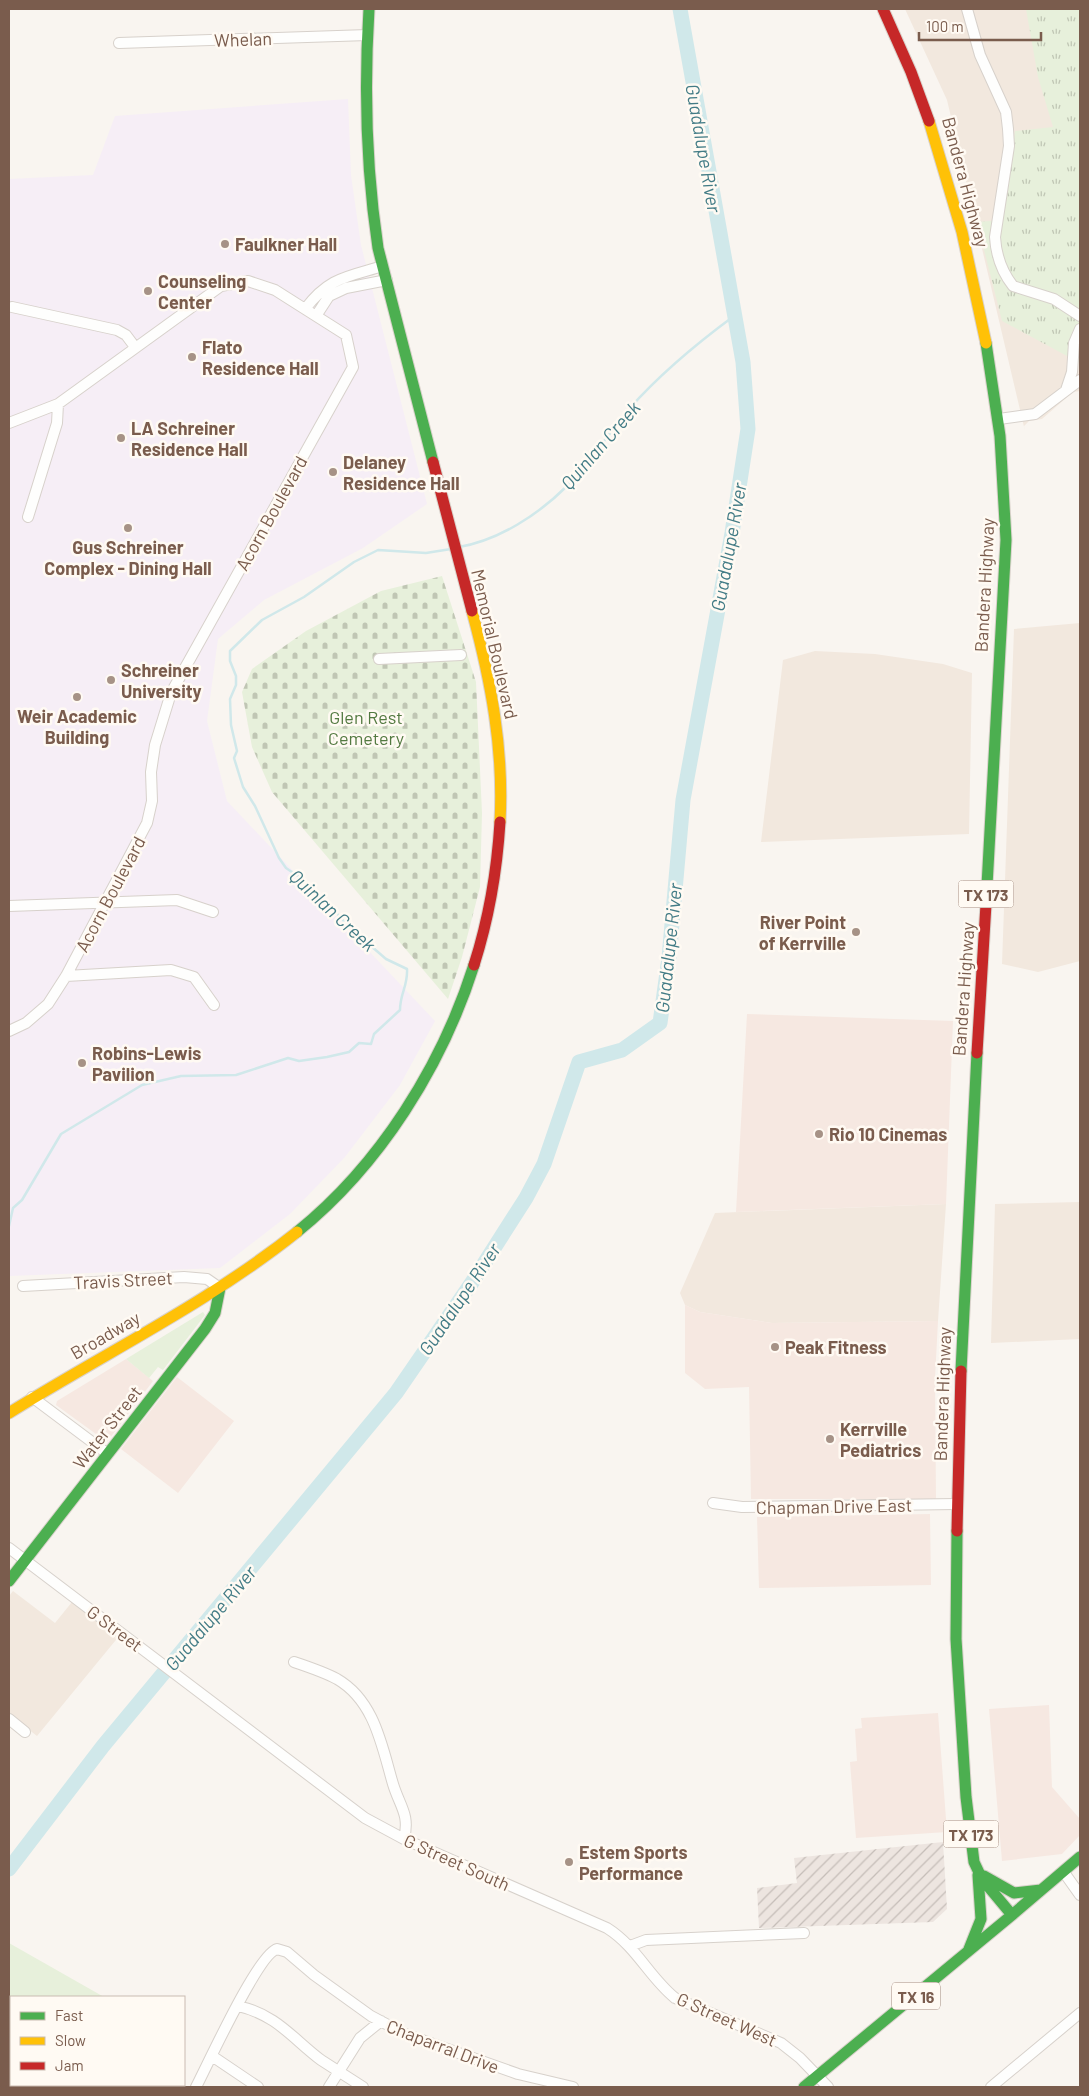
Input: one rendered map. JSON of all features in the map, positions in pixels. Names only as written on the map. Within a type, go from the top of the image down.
[{"type":"main road","name":"Memorial Boulevard","points":[[220,1288],[301,1229],[362,1167],[418,1091],[443,1047],[467,989],[485,928],[495,876],[500,788],[496,718],[376,234],[366,157],[364,98],[370,9]]},
{"type":"main road","name":"Bandera Highway","points":[[883,9],[928,110],[946,171],[985,331],[999,420],[1006,498],[1006,540],[973,1114],[956,1504],[956,1639],[966,1797],[977,1871],[981,1919],[967,1953]]},
{"type":"main road","name":"Broadway","points":[[9,1413],[220,1288]]},
{"type":"main road","name":"Water Street","points":[[9,1582],[205,1329],[215,1313],[220,1288]]},
{"type":"main road","name":"TX 16","points":[[804,2087],[1080,1857]]},
{"type":"main road","points":[[977,1871],[993,1883],[1014,1893],[1041,1890]]},
{"type":"main road","name":"TX 173","points":[[977,1871],[1012,1915]]},
{"type":"street","points":[[967,9],[980,55],[1006,112],[1009,146],[995,237],[996,249],[1002,266],[1013,286],[1054,299],[1080,316]]},
{"type":"street","name":"Whelan","points":[[119,43],[368,35]]},
{"type":"street","points":[[305,309],[318,292],[335,280],[383,266]]},
{"type":"street","points":[[316,316],[329,296],[346,288],[387,280]]},
{"type":"street","name":"Acorn Boulevard","points":[[9,423],[58,404],[135,346],[221,286],[248,282],[275,290],[346,335],[353,368],[171,693],[155,745],[151,772],[152,801],[147,823],[66,976],[48,1004],[26,1023],[9,1031]]},
{"type":"street","points":[[12,308],[117,330],[126,335],[135,346]]},
{"type":"street","points":[[999,420],[1035,414],[1074,384],[1076,371],[1074,343],[1080,329]]},
{"type":"street","points":[[28,517],[57,423],[58,404]]},
{"type":"street","points":[[379,659],[462,655]]},
{"type":"street","points":[[9,906],[176,900],[213,912]]},
{"type":"street","points":[[66,976],[171,970],[194,976],[214,1005]]},
{"type":"street","name":"Travis Street","points":[[22,1286],[184,1277],[207,1279],[220,1288]]},
{"type":"street","points":[[32,1398],[108,1454]]},
{"type":"street","name":"Chapman Drive East","points":[[713,1503],[742,1507],[956,1504]]},
{"type":"street","name":"G Street","points":[[9,1548],[292,1763]]},
{"type":"street","points":[[294,1662],[330,1675],[343,1683],[370,1716],[380,1734],[393,1785],[406,1816],[407,1827],[404,1839]]},
{"type":"street","points":[[9,1719],[25,1732]]},
{"type":"street","name":"G Street South","points":[[292,1763],[366,1818],[404,1839],[602,1926],[630,1946]]},
{"type":"street","points":[[1064,1871],[1080,1895]]},
{"type":"street","points":[[630,1946],[646,1940],[804,1933]]},
{"type":"street","name":"G Street West","points":[[630,1946],[663,1987],[675,1998],[781,2043],[828,2087]]},
{"type":"street","name":"Chaparral Drive","points":[[238,2006],[263,1960],[274,1949],[287,1952],[340,1995],[405,2034],[518,2074],[573,2087]]},
{"type":"street","points":[[196,2087],[238,2006],[249,2008],[278,2023],[321,2060],[363,2087]]},
{"type":"street","points":[[991,2087],[1080,2014]]},
{"type":"street","points":[[329,2087],[360,2038],[381,2021]]},
{"type":"street","points":[[212,2056],[258,2087]]},
{"type":"shaded area","points":[[905,9],[1080,9],[1080,391],[1073,392],[1042,419],[1029,421],[1024,426],[1025,431],[947,100]]},
{"type":"shaded area","name":"Schreiner University","points":[[348,99],[351,175],[361,245],[427,504],[363,548],[264,600],[218,639],[207,721],[227,801],[435,1021],[400,1085],[345,1157],[290,1214],[220,1268],[9,1276],[9,179],[93,175],[115,116]]},
{"type":"shaded area","points":[[1080,623],[1080,961],[1038,972],[1002,964],[1014,629]]},
{"type":"shaded area","points":[[815,651],[875,654],[943,664],[972,673],[969,834],[761,842],[783,660]]},
{"type":"shaded area","points":[[747,1014],[953,1021],[946,1204],[736,1212]]},
{"type":"shaded area","points":[[1080,1202],[1080,1339],[991,1343],[995,1204]]},
{"type":"shaded area","points":[[946,1204],[938,1321],[772,1323],[700,1312],[685,1305],[680,1293],[715,1213]]},
{"type":"shaded area","points":[[685,1305],[700,1312],[772,1323],[938,1321],[935,1378],[936,1499],[751,1499],[749,1387],[705,1389],[685,1373]]},
{"type":"shaded area","points":[[126,1359],[153,1381],[107,1442],[56,1405],[57,1401]]},
{"type":"shaded area","points":[[177,1377],[234,1421],[178,1493],[121,1449]]},
{"type":"shaded area","points":[[930,1514],[931,1585],[759,1588],[757,1517]]},
{"type":"shaded area","points":[[13,1591],[55,1623],[72,1602],[120,1635],[37,1736],[9,1714],[9,1596]]},
{"type":"shaded area","points":[[1049,1705],[1052,1787],[1080,1819],[1080,1835],[1062,1854],[1002,1861],[989,1709]]},
{"type":"shaded area","points":[[938,1713],[947,1832],[856,1838],[850,1762],[857,1761],[855,1729],[862,1728],[861,1718]]},
{"type":"shaded area","points":[[943,1842],[947,1909],[933,1922],[759,1928],[757,1888],[797,1883],[794,1858]]},
{"type":"green space","points":[[1026,9],[1080,9],[1080,363],[1002,321],[977,222],[1003,220],[1015,131],[1053,127],[1038,77]]},
{"type":"green space","name":"Glen Rest Cemetery","points":[[442,576],[476,682],[482,813],[480,887],[462,957],[448,999],[272,792],[252,747],[242,692],[252,669],[306,631],[381,591]]},
{"type":"green space","points":[[203,1312],[205,1315],[163,1370],[158,1367],[149,1378],[126,1359]]},
{"type":"green space","points":[[9,1943],[102,1996],[10,1996],[10,2086],[140,2086],[9,2087]]},
{"type":"waterway","name":"Guadalupe River","points":[[9,1869],[103,1746],[396,1393],[473,1281],[526,1198],[544,1164],[579,1062],[622,1050],[660,1023],[669,958],[683,800],[732,533],[748,429],[743,362],[680,9]]},
{"type":"waterway","name":"Quinlan Creek","points":[[459,547],[489,539],[517,525],[556,497],[591,458],[629,409],[653,384],[692,349],[734,316]]},
{"type":"waterway","name":"Quinlan Creek","points":[[9,1226],[13,1208],[22,1200],[61,1134],[142,1085],[181,1076],[236,1075],[288,1058],[299,1061],[349,1052],[359,1043],[371,1044],[374,1034],[400,1010],[407,969],[386,959],[348,926],[305,881],[286,868],[279,858],[255,806],[243,787],[234,758],[237,751],[231,725],[230,699],[236,685],[236,676],[230,661],[230,651],[262,620],[304,597],[354,562],[378,550],[426,553],[451,549]]},
{"type":"traffic: fast","points":[[369,9],[367,128],[378,248],[433,462]]},
{"type":"traffic: fast","points":[[986,343],[1000,436],[1006,540],[986,904]]},
{"type":"traffic: fast","points":[[297,1232],[355,1176],[381,1145],[405,1111],[445,1040],[461,1003],[474,965]]},
{"type":"traffic: fast","points":[[961,1371],[977,1053]]},
{"type":"traffic: fast","points":[[9,1581],[205,1329],[215,1313],[220,1288]]},
{"type":"traffic: fast","points":[[804,2087],[1012,1915],[982,1879],[974,1862],[966,1797],[956,1639],[957,1531]]},
{"type":"traffic: fast","points":[[1012,1915],[1080,1857]]},
{"type":"traffic: fast","points":[[969,1949],[981,1919],[978,1875]]},
{"type":"traffic: fast","points":[[984,1876],[1014,1893],[1041,1890]]},
{"type":"traffic: slow","points":[[929,121],[962,232],[986,343]]},
{"type":"traffic: slow","points":[[472,611],[485,663],[495,716],[500,768],[500,822]]},
{"type":"traffic: slow","points":[[9,1413],[192,1305],[263,1258],[297,1232]]},
{"type":"traffic: jam","points":[[883,9],[911,72],[929,121]]},
{"type":"traffic: jam","points":[[433,462],[472,611]]},
{"type":"traffic: jam","points":[[474,965],[492,894],[500,822]]},
{"type":"traffic: jam","points":[[977,1053],[986,904]]},
{"type":"traffic: jam","points":[[957,1531],[961,1371]]},
{"type":"place","name":"Faulkner Hall","points":[[225,244]]},
{"type":"place","name":"Counseling Center","points":[[148,291]]},
{"type":"place","name":"Flato Residence Hall","points":[[192,357]]},
{"type":"place","name":"LA Schreiner Residence Hall","points":[[121,438]]},
{"type":"place","name":"Delaney Residence Hall","points":[[333,472]]},
{"type":"place","name":"Gus Schreiner Complex - Dining Hall","points":[[128,528]]},
{"type":"place","name":"Schreiner University","points":[[111,680]]},
{"type":"place","name":"Weir Academic Building","points":[[77,697]]},
{"type":"place","name":"River Point of Kerrville","points":[[856,932]]},
{"type":"place","name":"Robins-Lewis Pavilion","points":[[82,1063]]},
{"type":"place","name":"Rio 10 Cinemas","points":[[819,1134]]},
{"type":"place","name":"Peak Fitness","points":[[775,1347]]},
{"type":"place","name":"Kerrville Pediatrics","points":[[830,1439]]},
{"type":"place","name":"Estem Sports Performance","points":[[569,1862]]}]
